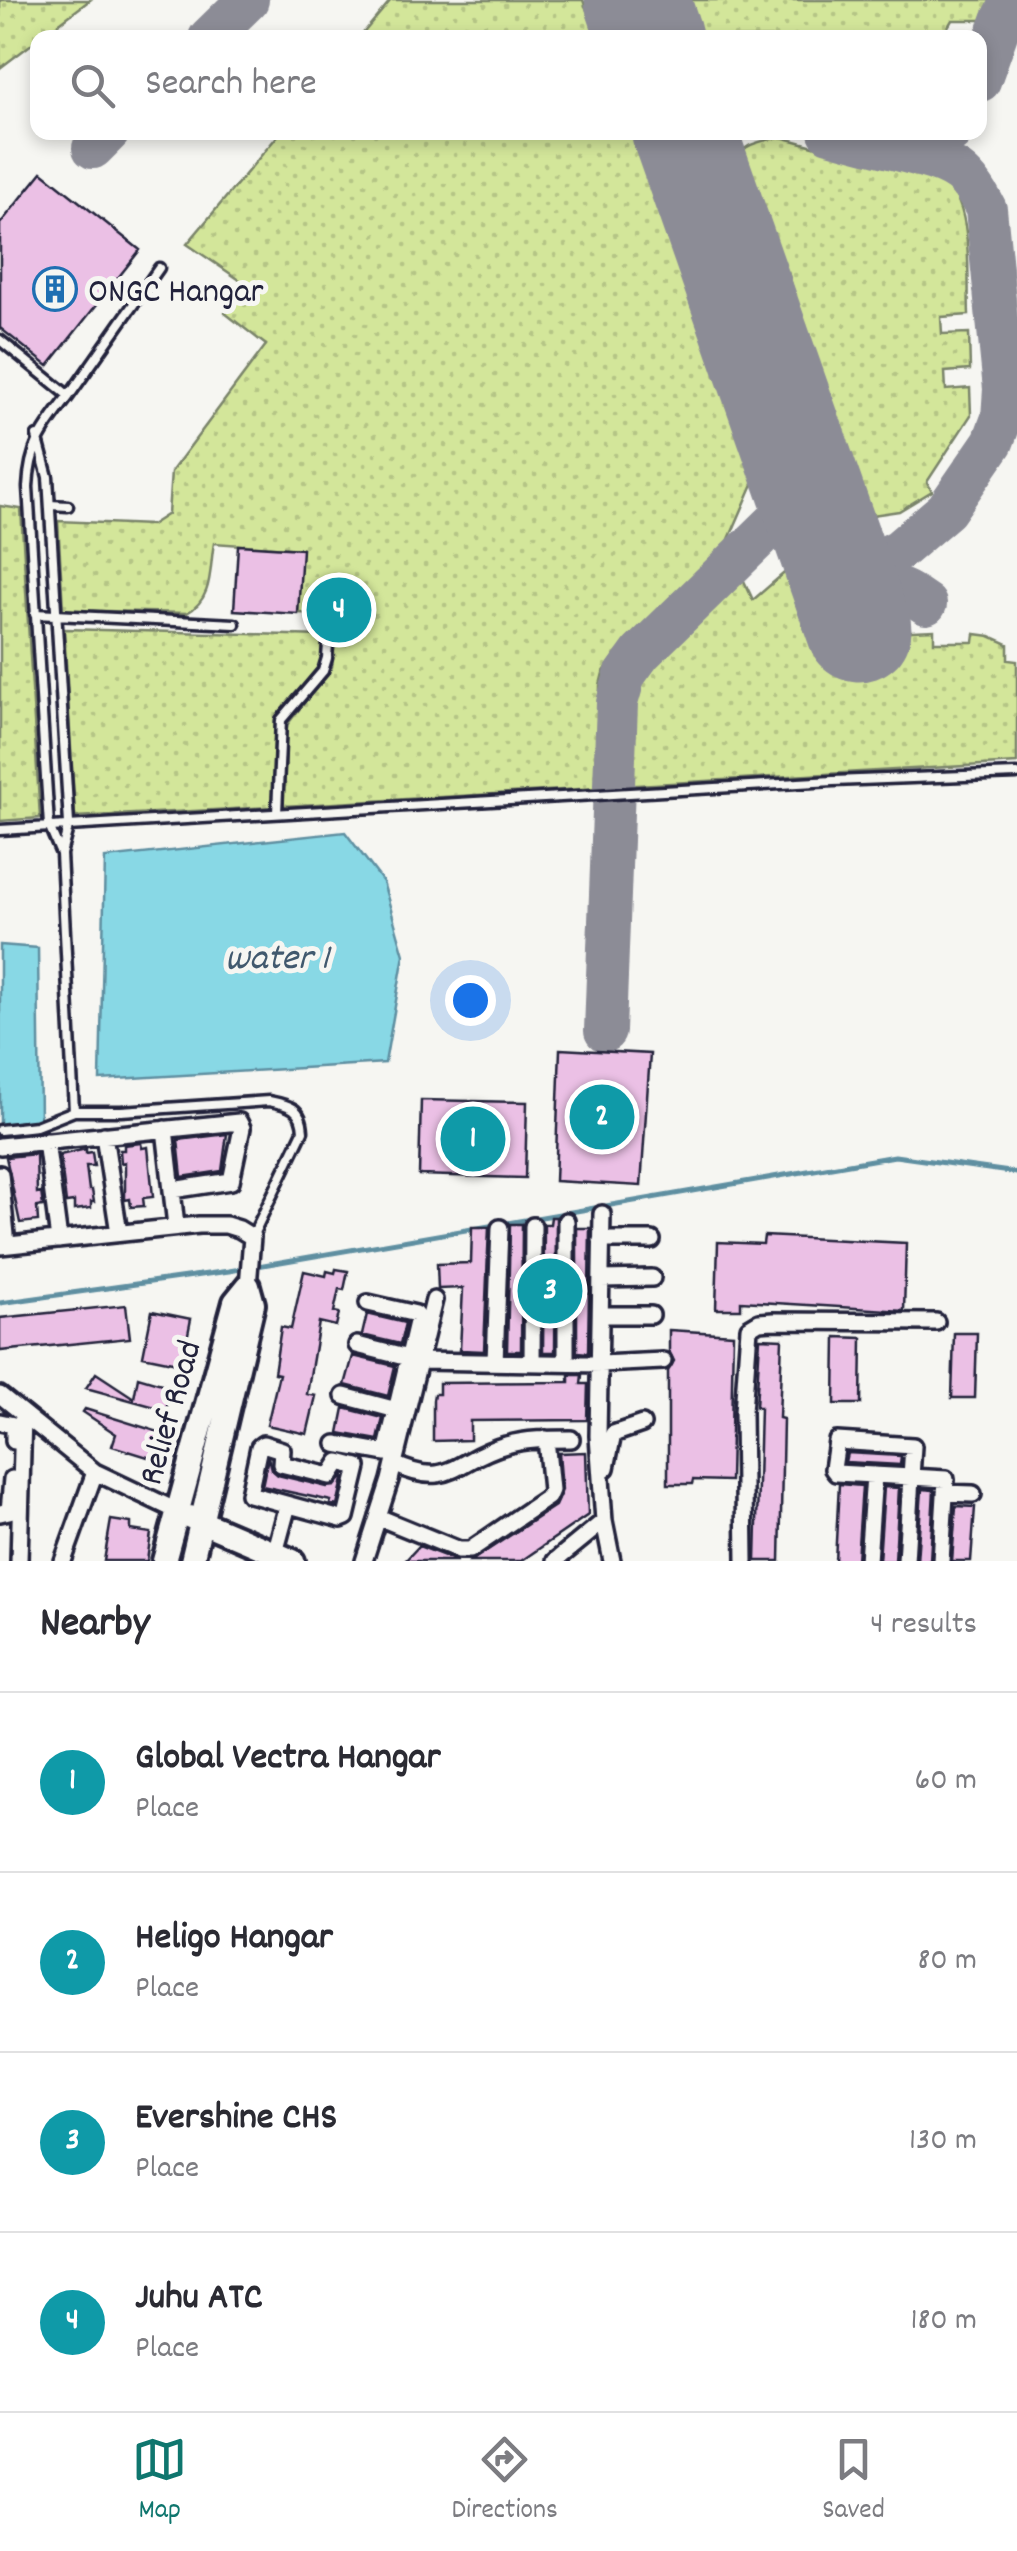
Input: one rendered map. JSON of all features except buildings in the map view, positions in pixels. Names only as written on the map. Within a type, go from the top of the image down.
[{"type":"street","points":[[0,1146],[235,1121],[242,1128],[230,1180],[172,1190]]},
{"type":"street","points":[[166,1128],[176,1226]]},
{"type":"street","points":[[104,1135],[120,1232]]},
{"type":"street","points":[[46,1141],[59,1240]]},
{"type":"street","points":[[0,1174],[4,1246],[176,1226],[240,1228],[252,1241],[249,1283],[253,1304],[226,1373]]},
{"type":"street","points":[[602,1214],[598,1436],[604,1521],[612,1561]]},
{"type":"street","points":[[566,1220],[566,1363]]},
{"type":"street","points":[[532,1363],[534,1226]]},
{"type":"street","points":[[495,1362],[500,1228]]},
{"type":"street","points":[[601,1240],[652,1240]]},
{"type":"street","points":[[601,1279],[652,1278]]},
{"type":"street","points":[[364,1561],[394,1464],[402,1411],[434,1300]]},
{"type":"street","points":[[368,1303],[418,1316],[415,1360]]},
{"type":"street","points":[[601,1316],[651,1314]]},
{"type":"street","points":[[744,1561],[743,1412],[749,1328],[773,1321],[936,1322]]},
{"type":"street","points":[[357,1345],[415,1360],[601,1364],[662,1361]]},
{"type":"street","name":"Relief Road","points":[[164,1561],[177,1511],[226,1373]]},
{"type":"street","name":"Relief Road","points":[[192,1561],[226,1373]]},
{"type":"street","points":[[0,1395],[95,1472],[284,1557],[288,1504]]},
{"type":"street","points":[[344,1396],[402,1411]]},
{"type":"street","points":[[336,1444],[386,1454],[402,1411]]},
{"type":"street","points":[[19,1561],[11,1474],[23,1415]]},
{"type":"street","points":[[0,1422],[15,1428],[10,1510],[0,1514]]},
{"type":"street","points":[[603,1482],[613,1434],[642,1424]]},
{"type":"street","points":[[394,1464],[431,1476],[493,1449],[571,1438]]},
{"type":"street","points":[[906,1561],[911,1476],[913,1446],[835,1442],[834,1472],[874,1474],[911,1476],[945,1478],[941,1561]]},
{"type":"street","points":[[379,1514],[460,1550],[470,1550],[548,1497],[544,1443]]},
{"type":"street","points":[[260,1444],[282,1450],[281,1464],[330,1476],[339,1462],[359,1470],[345,1518],[288,1504],[248,1492],[260,1444]]},
{"type":"street","points":[[63,1561],[95,1472]]},
{"type":"street","points":[[868,1561],[874,1474]]},
{"type":"street","points":[[945,1493],[973,1494]]},
{"type":"street","points":[[379,1514],[418,1526]]},
{"type":"street","points":[[555,1561],[604,1521]]},
{"type":"lane","points":[[61,854],[50,826],[29,463],[37,436],[159,268]]},
{"type":"lane","points":[[0,340],[69,396]]},
{"type":"lane","points":[[37,436],[46,460],[50,505],[69,824],[61,854],[74,1111]]},
{"type":"lane","points":[[50,505],[68,506]]},
{"type":"lane","points":[[35,614],[235,624]]},
{"type":"lane","points":[[278,812],[280,720],[323,671],[329,630]]},
{"type":"lane","points":[[0,830],[1017,774]]},
{"type":"lane","points":[[0,1130],[36,1126],[74,1111],[121,1112],[269,1101],[290,1105],[302,1119],[302,1131],[253,1230],[252,1241]]},
{"type":"green space","points":[[0,0],[90,0],[50,30],[30,30],[30,45],[0,68]]},
{"type":"green space","points":[[391,0],[583,0],[594,30],[366,30]]},
{"type":"green space","points":[[672,0],[995,0],[984,20],[952,20],[946,30],[683,30]]},
{"type":"green space","points":[[274,140],[636,140],[749,437],[756,468],[726,546],[616,654],[603,673],[598,788],[283,806],[287,725],[332,667],[337,627],[351,623],[357,612],[354,597],[341,590],[324,598],[322,614],[298,613],[301,549],[214,543],[206,591],[187,613],[63,610],[58,521],[151,525],[168,514],[171,472],[266,345],[225,313],[247,285],[187,244]]},
{"type":"green space","points":[[792,140],[941,181],[952,190],[959,204],[967,241],[969,315],[941,317],[942,334],[969,333],[970,370],[945,372],[946,390],[970,388],[971,415],[927,482],[932,491],[899,511],[866,516],[853,508],[788,308],[795,296],[788,272],[770,264],[736,172],[739,155],[756,143]]},
{"type":"green space","points":[[0,506],[21,509],[40,818],[0,821]]},
{"type":"green space","points":[[797,562],[830,654],[890,632],[934,630],[934,642],[974,642],[975,634],[1008,644],[1008,660],[1017,661],[1017,763],[619,786],[627,690],[644,659],[739,570],[753,600]]},
{"type":"green space","points":[[64,629],[324,636],[321,663],[275,720],[272,807],[75,817]]},
{"type":"water","name":"water 1","points":[[345,832],[383,882],[404,955],[385,1063],[100,1080],[105,858]]},
{"type":"water","points":[[0,945],[38,948],[40,1122],[0,1124]]},
{"type":"waterway","points":[[0,1303],[229,1271],[895,1156],[1017,1173]]},
{"type":"taxiway","points":[[217,30],[248,0]]},
{"type":"taxiway","points":[[987,62],[1013,0]]},
{"type":"taxiway","points":[[93,148],[101,140]]},
{"type":"taxiway","points":[[693,159],[699,140]]},
{"type":"taxiway","points":[[859,140],[920,156],[941,140]]},
{"type":"taxiway","points":[[842,579],[899,550],[946,510],[993,442],[1002,418],[1004,389],[986,209],[960,173],[920,156]]},
{"type":"taxiway","points":[[605,1031],[617,703],[625,675],[641,653],[810,488]]},
{"type":"taxiway","points":[[842,579],[886,584],[926,604]]},
{"type":"runway","points":[[637,0],[647,30]]},
{"type":"runway","points":[[687,140],[859,629]]},
{"type":"place","name":"ONGC Hangar","points":[[55,289]]},
{"type":"place","name":"Juhu ATC","points":[[339,610]]},
{"type":"place","name":"Heligo Hangar","points":[[602,1117]]},
{"type":"place","name":"Global Vectra Hangar","points":[[473,1139]]},
{"type":"place","name":"Evershine CHS","points":[[550,1291]]}]
